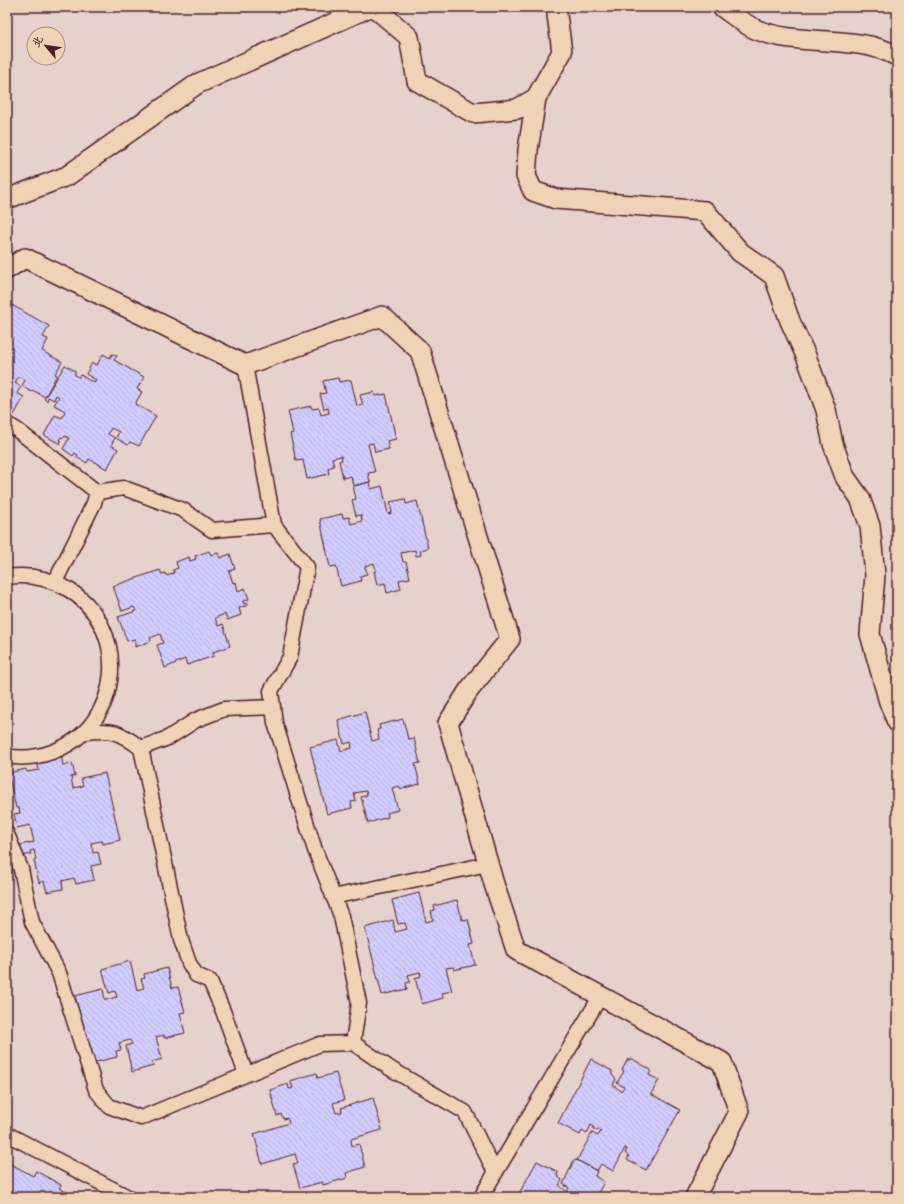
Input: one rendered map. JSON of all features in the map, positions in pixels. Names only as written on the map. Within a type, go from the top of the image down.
[{"type":"street","points":[[7,199],[67,176],[197,84],[370,7]]},
{"type":"street","points":[[374,7],[409,36],[417,81],[429,88],[473,112],[517,108],[536,98]]},
{"type":"street","points":[[556,7],[562,52],[536,98],[528,150],[526,176],[533,191],[556,199],[705,211],[740,252],[774,276],[790,321],[806,356],[826,410],[833,444],[845,477],[860,498],[870,526],[875,575],[870,634],[889,702],[897,722]]},
{"type":"street","points":[[728,8],[754,29],[770,34],[840,43],[862,44],[879,48],[897,56]]},
{"type":"street","points":[[7,269],[25,258],[245,365],[382,316],[420,351],[510,639],[469,690],[448,723],[488,864],[516,950],[722,1062],[739,1112],[695,1197]]},
{"type":"street","points":[[245,365],[274,525],[307,567],[290,657],[271,691],[275,723],[315,850],[341,916],[359,1002],[353,1043]]},
{"type":"street","points":[[7,424],[17,430],[97,492],[124,488],[183,510],[212,530],[274,525]]},
{"type":"street","points":[[55,582],[88,518],[97,492]]},
{"type":"street","points":[[7,577],[32,577],[55,582],[77,595],[95,614],[107,636],[112,662],[110,687],[100,711],[85,732],[64,747],[40,756],[15,758],[7,756]]},
{"type":"street","points":[[141,748],[168,738],[196,720],[224,709],[273,707]]},
{"type":"street","points":[[85,732],[107,730],[123,734],[141,748],[181,940],[189,963],[196,975],[210,981],[223,1011],[246,1074]]},
{"type":"street","points":[[7,834],[20,869],[32,922],[59,973],[96,1090],[109,1106],[141,1118],[320,1044],[353,1043],[391,1069],[465,1112],[495,1172]]},
{"type":"street","points":[[333,897],[488,864]]},
{"type":"street","points":[[481,1197],[600,997]]},
{"type":"street","points":[[7,1134],[128,1197]]},
{"type":"building","points":[[10,304],[49,326],[43,337],[48,339],[42,351],[62,362],[45,397],[32,390],[31,392],[22,386],[25,380],[18,377],[15,383],[21,387],[17,393],[24,397],[14,415],[10,414],[9,416],[7,415],[7,310]]},
{"type":"building","points":[[103,354],[110,358],[112,354],[117,356],[114,360],[144,377],[137,389],[142,392],[135,404],[156,416],[139,446],[130,442],[128,445],[116,438],[119,432],[111,428],[108,434],[115,438],[111,445],[118,449],[107,469],[89,459],[87,463],[76,457],[78,455],[75,453],[73,456],[63,449],[69,438],[65,436],[64,438],[61,437],[59,440],[61,441],[60,444],[44,435],[55,415],[62,418],[65,411],[54,405],[59,397],[56,395],[54,400],[48,397],[47,401],[44,399],[65,365],[75,371],[75,375],[79,377],[81,375],[94,382],[96,380],[86,374],[92,363],[97,365]]},
{"type":"building","points":[[338,378],[339,382],[351,380],[357,406],[363,405],[360,395],[374,392],[375,396],[386,394],[396,439],[387,441],[389,449],[375,452],[373,443],[368,444],[375,472],[368,473],[370,482],[353,486],[351,476],[343,478],[339,461],[342,460],[341,456],[332,458],[334,466],[328,468],[329,474],[307,479],[303,460],[296,461],[290,434],[293,433],[288,411],[311,406],[312,409],[319,408],[321,415],[329,413],[328,408],[324,409],[320,394],[326,393],[323,381]]},
{"type":"building","points":[[370,482],[371,489],[382,486],[388,514],[392,513],[390,502],[405,499],[406,504],[417,501],[428,548],[420,550],[421,555],[416,556],[415,550],[401,553],[403,562],[406,562],[410,578],[399,580],[401,589],[387,593],[385,583],[377,585],[374,563],[365,566],[367,574],[360,576],[361,581],[341,586],[336,566],[330,567],[320,519],[342,514],[343,518],[349,517],[351,524],[362,521],[361,515],[356,516],[352,500],[356,499],[353,486]]},
{"type":"building","points":[[209,551],[211,555],[218,553],[220,558],[230,554],[235,569],[229,571],[233,583],[236,582],[238,591],[245,588],[249,599],[243,601],[244,604],[248,603],[248,605],[239,608],[241,615],[227,620],[225,614],[215,618],[218,626],[223,624],[230,646],[213,652],[214,656],[187,665],[185,659],[165,668],[157,645],[163,643],[160,634],[150,638],[151,641],[135,647],[135,639],[127,641],[118,617],[136,611],[134,607],[122,611],[113,586],[160,570],[162,574],[165,573],[167,576],[174,573],[173,570],[178,568],[176,562],[189,557],[190,561],[196,559],[195,556]]},
{"type":"building","points":[[365,712],[372,741],[379,739],[377,730],[380,729],[379,725],[403,719],[408,739],[414,738],[420,763],[415,764],[420,784],[400,789],[399,786],[392,788],[398,810],[387,813],[388,817],[368,823],[361,797],[367,795],[366,791],[354,793],[356,801],[351,802],[352,808],[327,814],[310,747],[338,740],[341,751],[352,748],[351,742],[344,744],[338,720]]},
{"type":"building","points":[[61,754],[63,766],[72,763],[75,776],[71,777],[73,788],[83,786],[81,778],[105,773],[120,840],[103,844],[102,841],[91,843],[93,853],[98,852],[101,864],[91,866],[94,880],[76,884],[74,878],[62,881],[63,889],[47,892],[44,881],[39,883],[34,860],[36,859],[34,850],[30,851],[31,854],[23,856],[20,845],[34,842],[30,825],[17,828],[14,814],[20,813],[19,808],[16,808],[8,773],[26,769],[27,772],[39,770],[37,762]]},
{"type":"building","points":[[419,893],[426,922],[433,920],[431,911],[435,910],[434,906],[457,900],[462,920],[468,919],[474,944],[470,945],[475,965],[454,970],[454,967],[446,968],[452,991],[442,993],[443,998],[422,1004],[415,978],[421,976],[420,972],[408,975],[410,982],[406,983],[407,989],[382,995],[365,928],[393,920],[395,932],[407,929],[405,923],[398,924],[392,900]]},
{"type":"building","points":[[130,961],[137,990],[144,988],[141,979],[145,978],[144,974],[167,968],[172,988],[178,987],[185,1012],[180,1013],[185,1033],[164,1038],[164,1035],[156,1037],[162,1059],[152,1062],[153,1066],[132,1072],[126,1046],[132,1044],[130,1040],[119,1043],[121,1050],[116,1051],[117,1057],[92,1063],[75,996],[103,989],[105,1000],[117,997],[115,991],[109,993],[102,969]]},
{"type":"building","points":[[631,1058],[651,1070],[649,1075],[659,1080],[651,1094],[680,1110],[646,1170],[627,1160],[629,1156],[625,1153],[627,1149],[625,1148],[613,1171],[601,1164],[597,1171],[577,1160],[592,1133],[598,1136],[601,1131],[597,1129],[596,1131],[591,1125],[587,1134],[582,1131],[580,1135],[558,1123],[591,1059],[612,1071],[612,1075],[616,1079],[613,1085],[621,1091],[624,1087],[617,1083],[624,1071],[622,1070],[628,1059],[630,1060]]},
{"type":"building","points":[[317,1073],[318,1078],[336,1073],[344,1100],[333,1103],[336,1113],[342,1112],[341,1108],[373,1098],[382,1130],[351,1139],[352,1146],[359,1144],[365,1167],[346,1173],[347,1178],[323,1185],[322,1182],[300,1188],[293,1164],[298,1163],[295,1154],[262,1164],[254,1134],[289,1123],[287,1118],[283,1119],[281,1114],[277,1116],[270,1090],[288,1084],[289,1089],[293,1088],[290,1081]]},
{"type":"building","points":[[574,1160],[577,1160],[597,1171],[595,1176],[604,1182],[597,1195],[601,1197],[517,1197],[537,1161],[558,1172],[557,1176],[562,1180],[559,1185],[567,1192],[569,1188],[563,1184]]},
{"type":"building","points":[[11,1164],[33,1176],[36,1171],[61,1185],[59,1188],[75,1197],[9,1197],[7,1195],[7,1171]]}]
